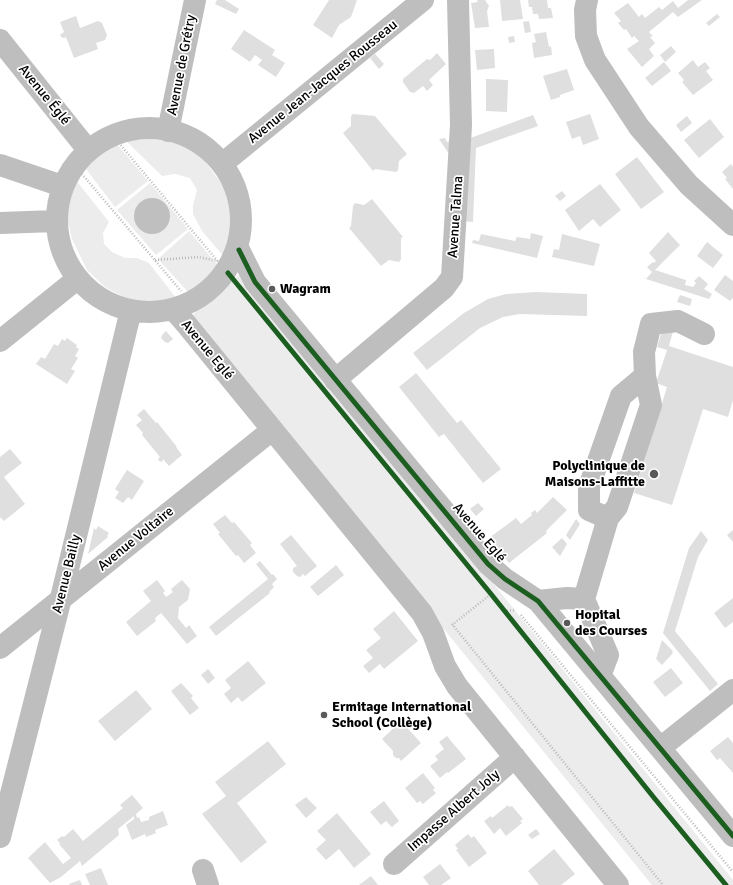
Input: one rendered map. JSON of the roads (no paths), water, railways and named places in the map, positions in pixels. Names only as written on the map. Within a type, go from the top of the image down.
[{"type":"street","name":"Avenue de Grétry","points":[[168,130],[195,0]]},
{"type":"street","name":"Avenue Jean-Jacques Rousseau","points":[[222,164],[423,0]]},
{"type":"street","name":"Avenue Talma","points":[[335,380],[444,288],[452,277],[462,125],[458,0]]},
{"type":"street","points":[[587,0],[585,10],[586,36],[595,60],[640,127],[689,185],[733,225]]},
{"type":"street","name":"Avenue Églé","points":[[0,40],[81,157]]},
{"type":"street","points":[[140,129],[168,130],[198,142],[222,164],[237,190],[243,220],[239,250],[223,267],[211,288],[182,306],[152,312],[131,310],[103,300],[77,279],[60,253],[55,221],[57,203],[62,186],[81,157],[113,136],[140,129]]},
{"type":"street","points":[[0,165],[62,186]]},
{"type":"street","points":[[0,223],[55,221]]},
{"type":"street","name":"Avenue Eglé","points":[[239,250],[255,282],[488,564],[506,579],[538,601],[733,836]]},
{"type":"street","points":[[0,341],[77,279]]},
{"type":"street","name":"Avenue Eglé","points":[[182,306],[192,331],[422,612],[433,633],[445,666],[457,686],[618,885]]},
{"type":"street","name":"Avenue Bailly","points":[[0,837],[61,598],[131,310]]},
{"type":"street","points":[[600,676],[608,655],[584,599],[608,518],[617,507],[651,405],[645,376],[644,352],[651,324],[678,321],[704,334]]},
{"type":"street","points":[[608,518],[589,510],[589,486],[621,396],[645,376]]},
{"type":"street","name":"Avenue Voltaire","points":[[0,648],[272,430]]},
{"type":"street","points":[[538,601],[567,598],[584,599]]},
{"type":"street","points":[[660,748],[733,690]]},
{"type":"street","name":"Impasse Albert Joly","points":[[394,864],[515,758]]},
{"type":"place","name":"Wagram","points":[[272,289]]},
{"type":"place","name":"Polyclinique de Maisons-Laffitte","points":[[654,474]]},
{"type":"place","name":"Hopital des Courses","points":[[567,623]]},
{"type":"place","name":"Ermitage International School (Collège)","points":[[324,715]]}]
